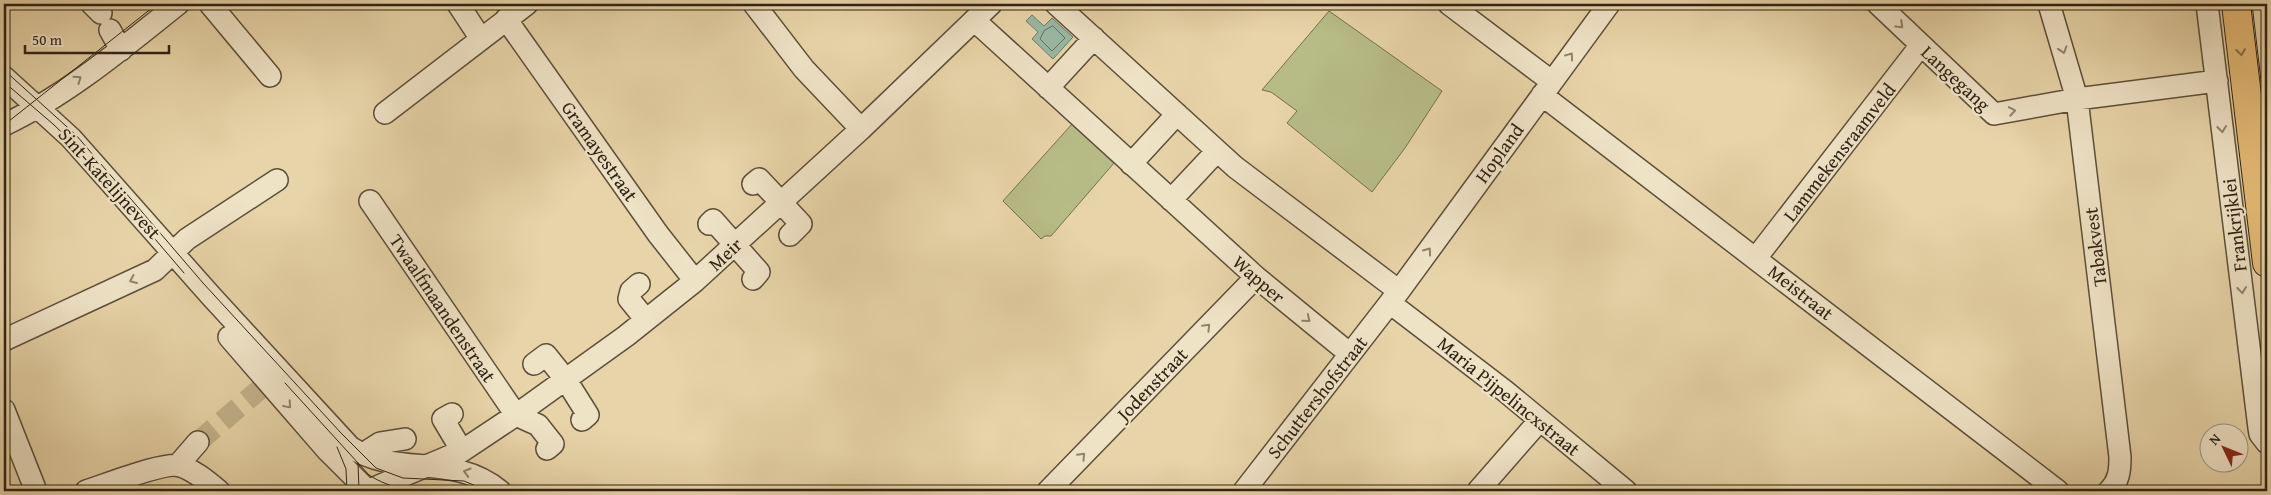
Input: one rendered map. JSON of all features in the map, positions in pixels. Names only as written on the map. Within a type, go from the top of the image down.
[{"type":"main road","name":"Frankrijklei","points":[[2236,4],[2267,263]]},
{"type":"street","points":[[4,125],[38,107],[121,50],[178,4]]},
{"type":"street","points":[[210,4],[270,76]]},
{"type":"street","points":[[458,4],[481,39]]},
{"type":"street","points":[[385,113],[528,4]]},
{"type":"street","points":[[754,4],[804,69],[861,129]]},
{"type":"street","name":"Meir","points":[[367,491],[462,452],[566,380],[646,320],[695,281],[735,245],[861,129],[991,4]]},
{"type":"street","points":[[1056,4],[1234,167],[1395,297]]},
{"type":"street","name":"Meistraat","points":[[1449,4],[1546,88],[1756,258],[2058,491]]},
{"type":"street","name":"Hopland","points":[[1395,297],[1609,4]]},
{"type":"street","name":"Langegang","points":[[1878,4],[1994,114],[2077,99]]},
{"type":"street","name":"Tabakvest","points":[[2049,4],[2077,99],[2120,457],[2118,480],[2109,491]]},
{"type":"street","name":"Frankrijklei","points":[[2207,4],[2259,428],[2260,434],[2267,443]]},
{"type":"street","points":[[101,16],[121,50]]},
{"type":"street","name":"Gramayestraat","points":[[506,20],[658,234],[695,281]]},
{"type":"street","name":"Wapper","points":[[974,20],[1256,278],[1350,354]]},
{"type":"street","points":[[1048,88],[1094,38]]},
{"type":"street","name":"Lammekensraamveld","points":[[1756,258],[1921,45]]},
{"type":"street","name":"Sint-Katelijnevest","points":[[4,77],[71,138],[337,435],[365,453]]},
{"type":"street","points":[[2077,99],[2216,81]]},
{"type":"street","points":[[1131,164],[1177,114]]},
{"type":"street","points":[[1171,200],[1216,151]]},
{"type":"street","points":[[753,184],[759,179],[801,224],[790,235]]},
{"type":"street","points":[[4,340],[155,270],[187,239],[277,180]]},
{"type":"street","name":"Twaalfmaandenstraat","points":[[370,201],[516,415]]},
{"type":"street","points":[[709,224],[713,220],[759,272],[753,279]]},
{"type":"street","name":"Jodenstraat","points":[[1048,491],[1256,278]]},
{"type":"street","points":[[639,284],[631,291],[629,299],[646,320]]},
{"type":"street","name":"Sint-Katelijnevest","points":[[211,296],[216,320],[264,386],[367,491]]},
{"type":"street","name":"Schuttershofstraat","points":[[1244,491],[1395,297]]},
{"type":"street","name":"Maria Pijpelincxstraat","points":[[1395,297],[1626,491]]},
{"type":"street","points":[[534,364],[546,355],[566,380],[588,415],[582,420]]},
{"type":"street","points":[[4,410],[36,491]]},
{"type":"street","points":[[452,414],[443,419],[462,452]]},
{"type":"street","points":[[516,415],[538,425],[553,444],[547,449]]},
{"type":"street","points":[[1478,491],[1540,420]]},
{"type":"street","points":[[365,453],[380,442],[405,439]]},
{"type":"street","points":[[86,491],[147,471],[178,465],[198,442]]},
{"type":"street","name":"Meir","points":[[365,453],[393,462],[464,471],[478,476],[500,491]]},
{"type":"street","points":[[178,465],[208,482],[219,491]]},
{"type":"shaded area","points":[[1329,11],[1442,91],[1405,148],[1372,192],[1287,123],[1297,111],[1271,92],[1262,90]]},
{"type":"shaded area","points":[[1072,124],[1114,163],[1051,236],[1045,236],[1041,239],[1003,201]]},
{"type":"water","points":[[1032,15],[1044,26],[1052,18],[1073,37],[1053,59],[1032,39],[1038,32],[1026,21]]},
{"type":"tunnel","points":[[198,442],[260,389]]},
{"type":"tram line","points":[[4,125],[157,4]]},
{"type":"tram line","points":[[2252,4],[2267,132]]},
{"type":"tram line","points":[[2267,4],[2267,9]]},
{"type":"tram line","points":[[4,70],[76,135],[203,283],[341,433],[376,468],[403,478],[464,481],[488,491]]},
{"type":"tram line","points":[[4,82],[74,144],[184,273]]},
{"type":"tram line","points":[[285,383],[369,475],[377,480],[401,488],[436,491]]},
{"type":"tram line","points":[[337,447],[346,469],[347,491]]},
{"type":"tram line","points":[[358,463],[359,491]]},
{"type":"tram line","points":[[433,491],[451,489],[464,491]]}]
